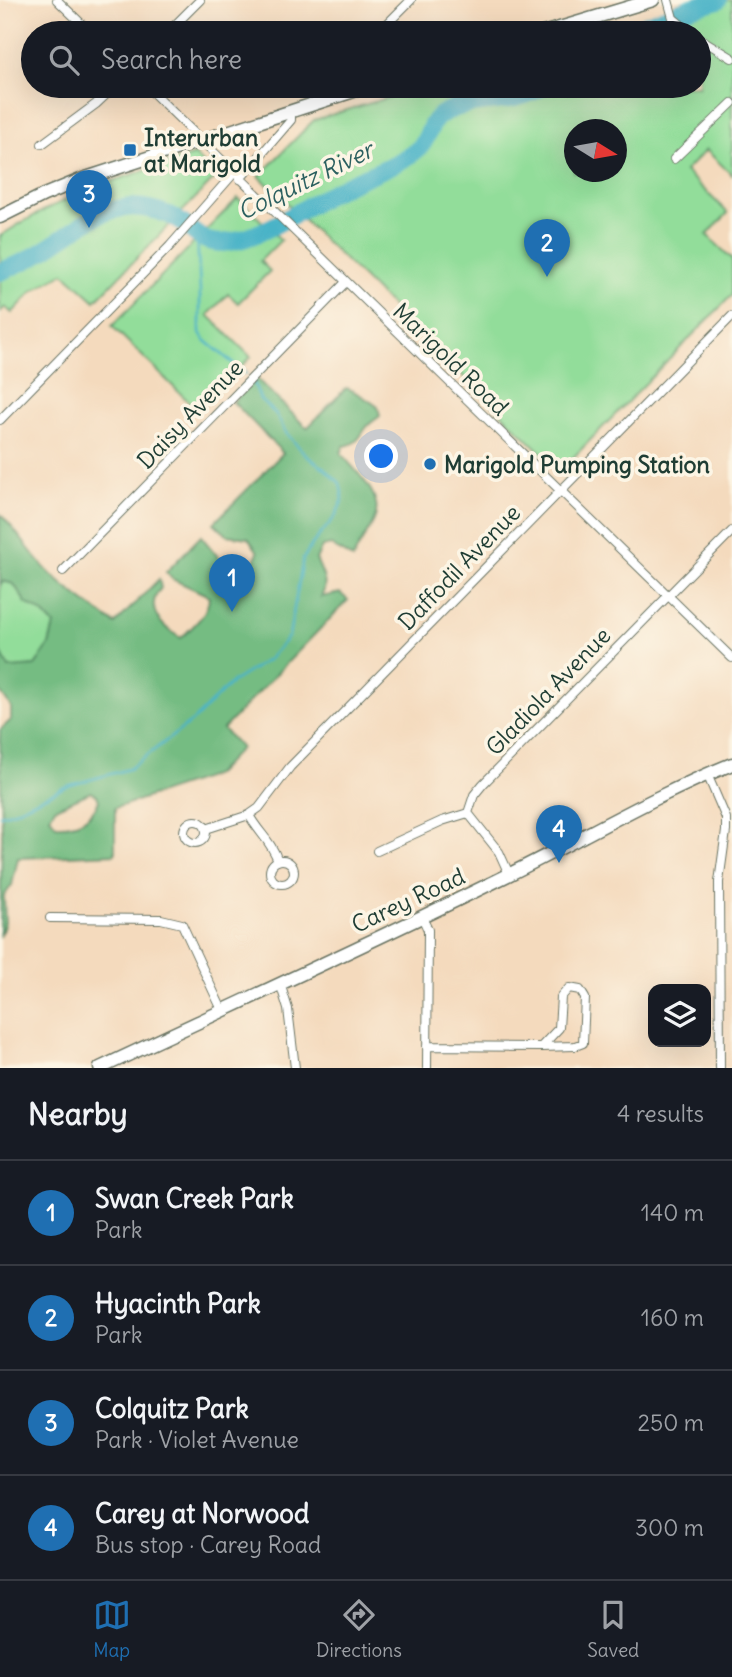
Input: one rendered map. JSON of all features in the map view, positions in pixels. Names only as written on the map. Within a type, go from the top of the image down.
[{"type":"street","points":[[57,0],[79,21]]},
{"type":"street","points":[[179,21],[200,0]]},
{"type":"street","points":[[390,21],[411,0]]},
{"type":"street","points":[[583,21],[653,0]]},
{"type":"street","points":[[668,0],[672,15],[678,21]]},
{"type":"street","points":[[711,45],[732,58]]},
{"type":"street","points":[[42,144],[102,98]]},
{"type":"street","name":"Marigold Road","points":[[158,98],[732,658]]},
{"type":"street","points":[[0,217],[83,179],[290,110],[318,98]]},
{"type":"street","points":[[674,159],[732,103]]},
{"type":"street","points":[[0,420],[291,120],[290,110]]},
{"type":"street","name":"Daisy Avenue","points":[[62,571],[345,283]]},
{"type":"street","name":"Daffodil Avenue","points":[[206,829],[249,815],[259,808],[290,767],[732,316]]},
{"type":"street","name":"Gladiola Avenue","points":[[468,813],[474,795],[484,784],[732,531]]},
{"type":"street","name":"Carey Road","points":[[100,1068],[422,917],[674,788],[732,764]]},
{"type":"street","points":[[707,774],[729,831],[719,882],[720,1068]]},
{"type":"street","points":[[377,851],[442,821],[468,813],[499,852],[509,874]]},
{"type":"street","points":[[249,815],[254,826],[271,843],[278,860]]},
{"type":"street","points":[[422,917],[428,930],[427,1068]]},
{"type":"street","points":[[50,918],[161,919],[182,924],[222,1010]]},
{"type":"street","points":[[280,983],[288,1009],[295,1068]]},
{"type":"street","points":[[427,1046],[541,1046],[575,1046],[583,1042],[584,998],[580,990],[573,988],[562,993],[559,1028],[541,1046]]},
{"type":"green space","points":[[712,0],[732,0],[732,175],[706,150],[685,171],[728,213],[707,235],[732,259],[732,295],[560,471],[259,176],[314,120],[387,98],[711,98],[711,21],[642,21]]},
{"type":"green space","points":[[195,155],[216,177],[95,301],[64,273],[33,291],[12,313],[5,307],[0,312],[0,236],[70,198],[118,179]]},
{"type":"green space","points":[[238,198],[281,240],[260,261],[270,271],[238,303],[228,294],[208,315],[251,357],[198,411],[112,326]]},
{"type":"green space","points":[[257,379],[307,428],[346,388],[378,407],[380,416],[355,442],[344,446],[341,453],[372,492],[377,511],[374,520],[353,559],[331,545],[322,547],[316,559],[325,583],[321,597],[340,593],[348,600],[223,729],[241,748],[215,775],[115,808],[115,854],[18,858],[12,885],[4,896],[5,922],[0,937],[0,730],[11,720],[11,707],[0,692],[0,651],[9,668],[35,666],[49,645],[54,625],[43,613],[26,603],[14,584],[3,581],[0,585],[0,514],[54,577],[115,624],[159,579],[161,588],[156,596],[154,610],[162,623],[181,638],[203,614],[209,596],[172,579],[166,572],[201,536],[219,558],[237,570],[252,566],[258,552],[248,538],[227,535],[214,523],[283,453],[233,402]],"holes":[[[91,792],[97,795],[99,801],[95,808],[82,820],[56,825],[50,817],[55,808]]]},
{"type":"green space","points":[[2,581],[14,584],[26,603],[43,613],[54,625],[49,645],[35,666],[9,669],[0,651]]},
{"type":"waterway","name":"Colquitz River","points":[[656,21],[718,0]]},
{"type":"waterway","name":"Colquitz River","points":[[0,272],[47,249],[94,218],[128,207],[147,208],[169,215],[203,239],[218,243],[257,234],[343,187],[403,160],[423,144],[434,121],[442,114],[466,105],[514,98]]},
{"type":"waterway","points":[[197,236],[200,333],[246,374]]},
{"type":"waterway","points":[[0,815],[67,786],[129,769],[195,719],[231,683],[269,659],[289,636],[303,559],[335,517],[343,499],[340,483],[308,457],[286,433],[276,414],[260,399],[254,383]]},
{"type":"place","name":"Interurban at Marigold","points":[[130,150]]},
{"type":"place","name":"Colquitz Park","points":[[89,228]]},
{"type":"place","name":"Hyacinth Park","points":[[547,277]]},
{"type":"place","name":"Marigold Pumping Station","points":[[430,464]]},
{"type":"place","name":"Swan Creek Park","points":[[232,612]]},
{"type":"place","name":"Carey at Norwood","points":[[559,863]]}]
